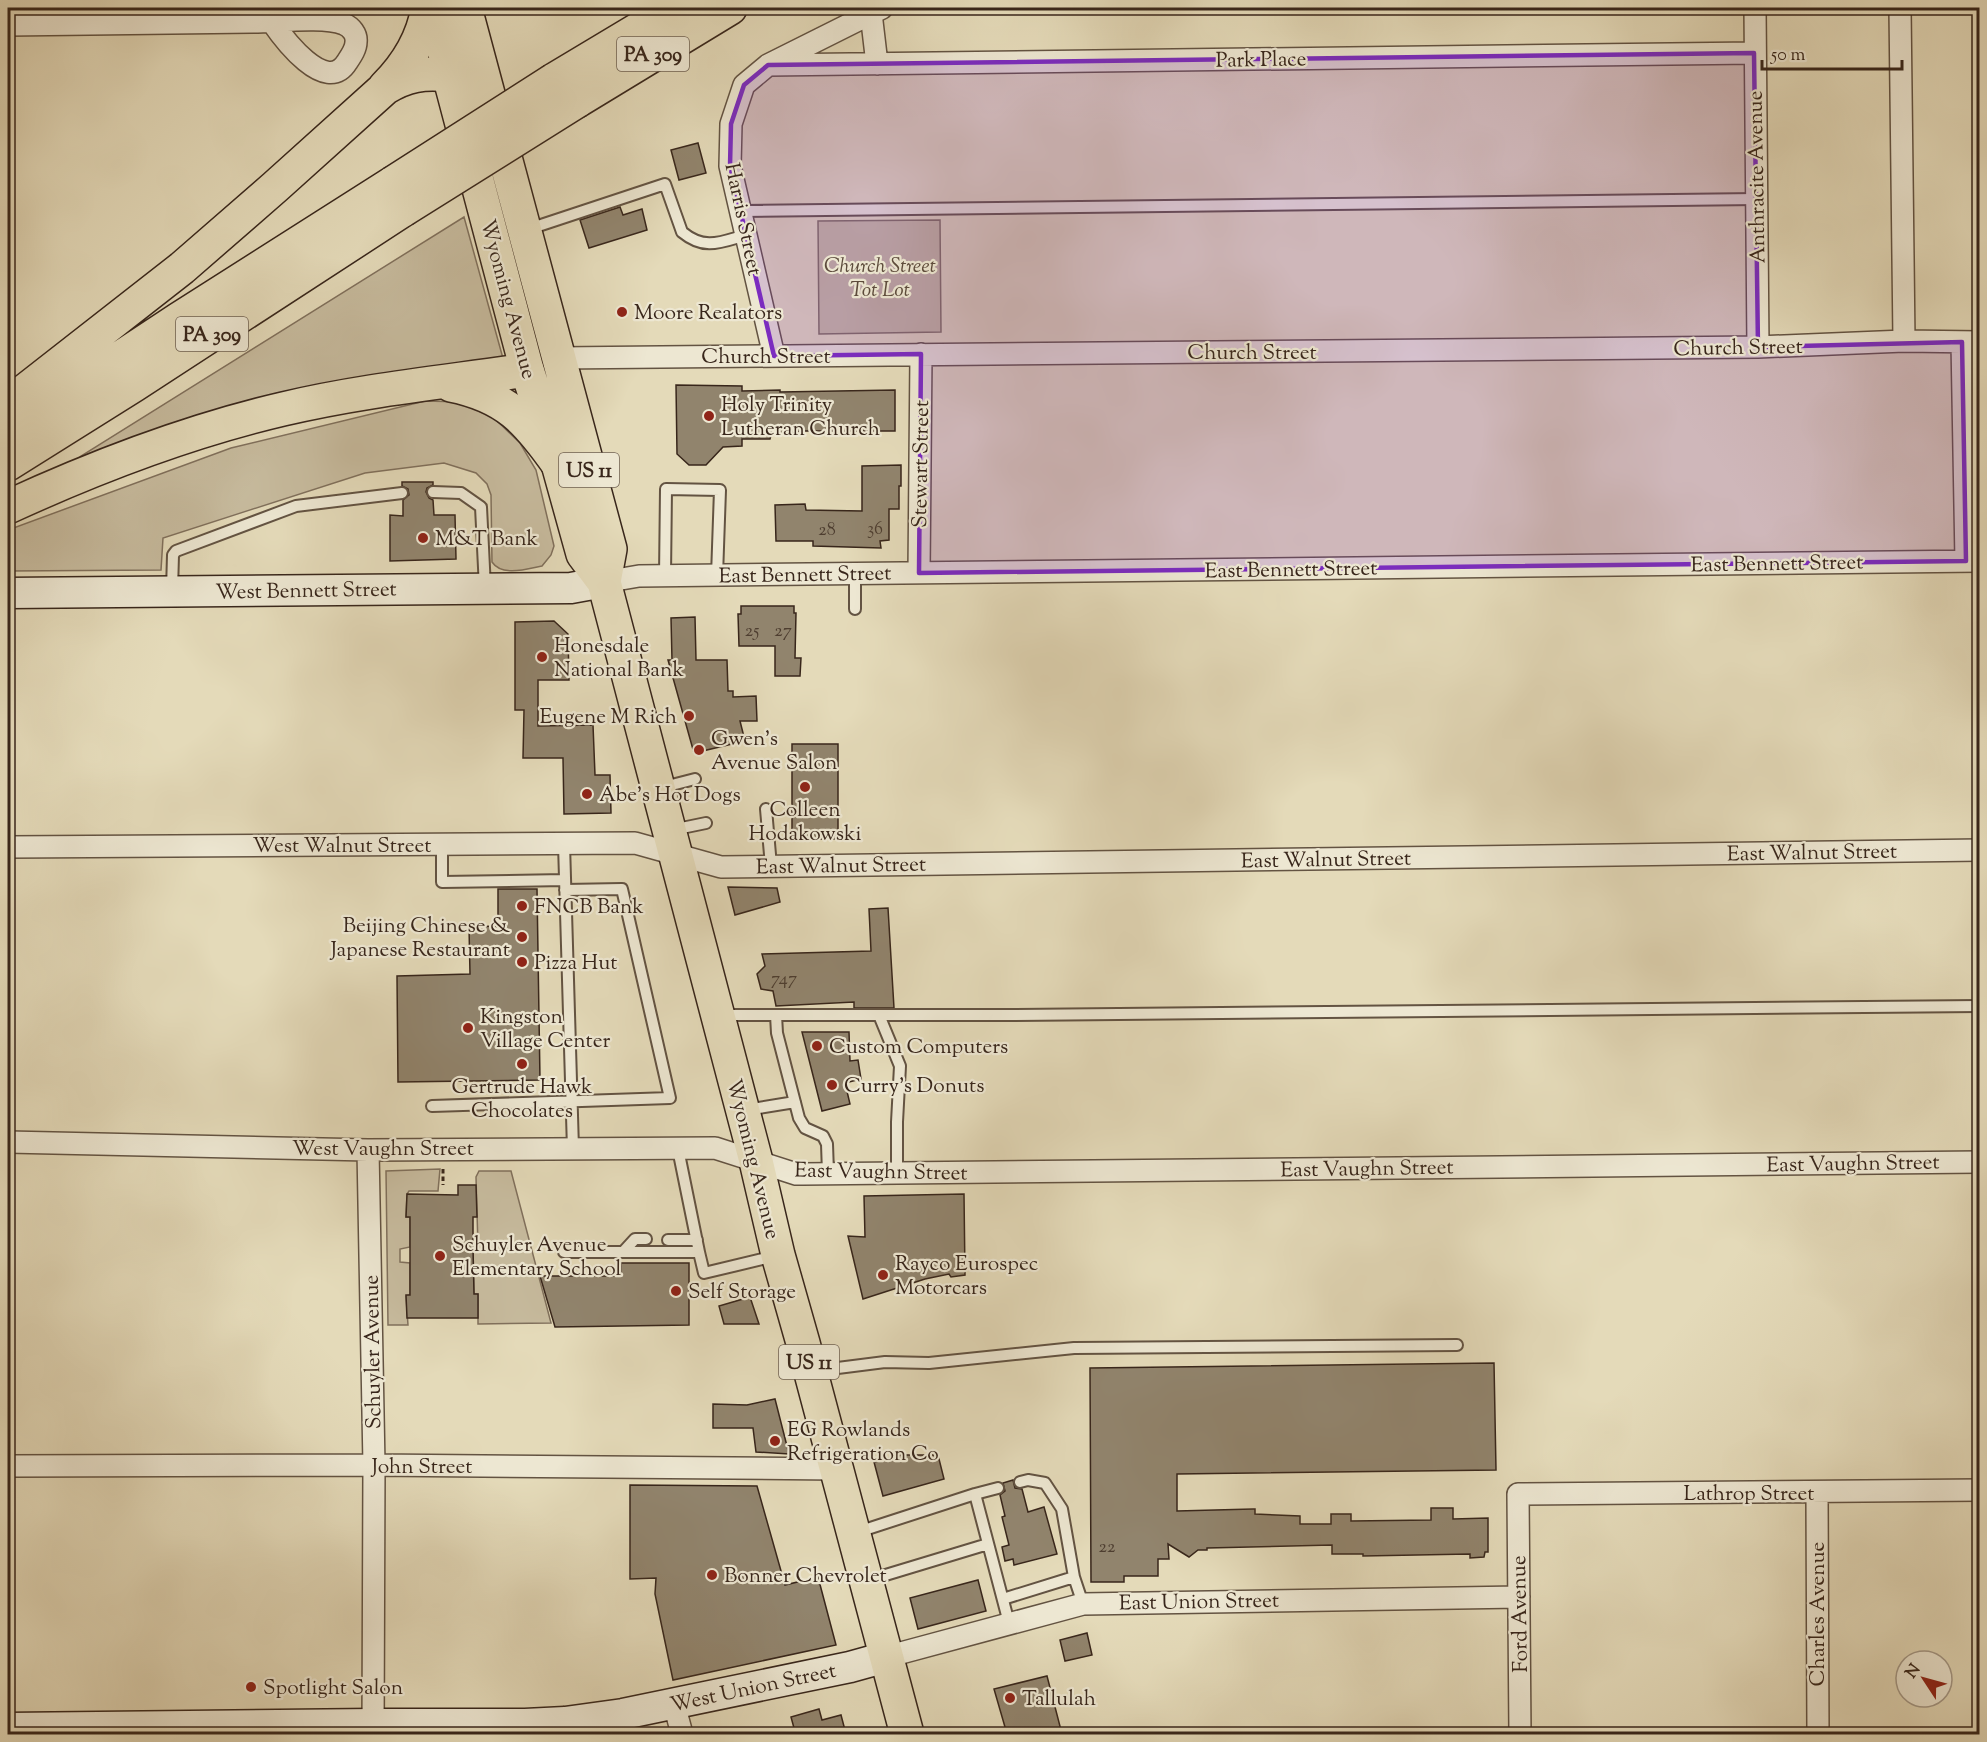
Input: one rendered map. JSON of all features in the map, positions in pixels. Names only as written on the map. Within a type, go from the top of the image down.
[{"type":"main road","points":[[12,436],[182,268],[385,88],[410,55],[422,29],[428,8]]},
{"type":"main road","name":"Wyoming Avenue","points":[[437,8],[449,75],[527,370],[558,464],[583,554],[604,582],[756,1161],[778,1256],[907,1734]]},
{"type":"main road","name":"Wyoming Avenue","points":[[465,8],[488,86],[610,549],[604,582]]},
{"type":"main road","name":"PA 309","points":[[12,436],[134,385],[398,197],[566,91],[674,8]]},
{"type":"main road","name":"PA 309","points":[[566,91],[730,8]]},
{"type":"main road","points":[[385,88],[398,80],[421,73],[449,75],[488,86]]},
{"type":"main road","name":"Church Street","points":[[8,507],[145,452],[242,419],[327,399],[527,370],[559,358]]},
{"type":"main road","points":[[441,383],[479,392],[507,407],[527,423],[558,464]]},
{"type":"main road","name":"West Bennett Street","points":[[8,593],[571,588],[604,582]]},
{"type":"main road","name":"West Union Street","points":[[8,1728],[525,1729],[584,1727],[674,1704],[850,1667],[886,1657]]},
{"type":"street","name":"Anthracite Avenue","points":[[1755,8],[1758,347]]},
{"type":"street","points":[[1900,8],[1904,341]]},
{"type":"street","points":[[876,10],[877,64]]},
{"type":"street","name":"Harris Street","points":[[774,356],[730,166],[731,124],[744,85],[768,65],[876,10]]},
{"type":"street","points":[[8,25],[272,22]]},
{"type":"street","name":"Park Place","points":[[768,65],[1754,53]]},
{"type":"street","name":"Church Street","points":[[559,358],[1758,347],[1904,341],[1971,342]]},
{"type":"street","points":[[1971,342],[1973,561]]},
{"type":"street","name":"Stewart Street","points":[[919,573],[921,354]]},
{"type":"street","name":"East Bennett Street","points":[[604,582],[639,576],[1973,561]]},
{"type":"street","name":"West Walnut Street","points":[[8,847],[672,843]]},
{"type":"street","name":"East Walnut Street","points":[[672,843],[716,866],[1980,850]]},
{"type":"street","name":"West Vaughn Street","points":[[8,1142],[368,1150],[715,1148],[756,1161]]},
{"type":"street","name":"Schuyler Avenue","points":[[368,1150],[374,1465],[373,1729]]},
{"type":"street","name":"East Vaughn Street","points":[[756,1161],[796,1174],[1980,1162]]},
{"type":"street","name":"John Street","points":[[8,1466],[374,1465],[837,1469]]},
{"type":"street","name":"Lathrop Street","points":[[1518,1494],[1980,1490]]},
{"type":"street","name":"Charles Avenue","points":[[1817,1492],[1818,1734]]},
{"type":"street","name":"Ford Avenue","points":[[1518,1494],[1520,1734]]},
{"type":"street","name":"East Union Street","points":[[886,1657],[1083,1604],[1518,1597]]},
{"type":"street","points":[[674,1704],[682,1734]]},
{"type":"lane","points":[[526,230],[664,184],[682,232],[698,243],[713,244],[746,235]]},
{"type":"lane","points":[[741,211],[1757,199]]},
{"type":"lane","points":[[665,576],[666,489],[720,490],[717,576]]},
{"type":"lane","points":[[433,492],[461,493],[481,507],[485,588]]},
{"type":"lane","points":[[172,591],[173,555],[176,551],[296,506],[402,493]]},
{"type":"lane","points":[[855,574],[855,609]]},
{"type":"lane","points":[[658,788],[695,779]]},
{"type":"lane","points":[[766,809],[771,866]]},
{"type":"lane","points":[[672,843],[706,823]]},
{"type":"lane","points":[[432,1106],[670,1098],[622,889],[442,882],[442,844]]},
{"type":"lane","points":[[564,844],[573,1149]]},
{"type":"lane","points":[[717,1015],[1980,1006]]},
{"type":"lane","points":[[776,1015],[777,1033],[799,1118],[805,1128],[823,1136],[827,1144],[828,1173]]},
{"type":"lane","points":[[879,1015],[900,1066],[897,1173]]},
{"type":"lane","points":[[742,1110],[795,1102]]},
{"type":"lane","points":[[678,1149],[704,1273],[778,1256]]},
{"type":"lane","points":[[624,1251],[635,1239],[646,1239]]},
{"type":"lane","points":[[668,1240],[697,1240]]},
{"type":"lane","points":[[564,1252],[699,1252]]},
{"type":"lane","points":[[811,1372],[885,1362],[929,1363],[1074,1348],[1457,1345]]},
{"type":"lane","points":[[1020,1482],[1028,1480],[1045,1483],[1062,1509],[1074,1577],[1083,1604]]},
{"type":"lane","points":[[854,1533],[998,1488]]},
{"type":"lane","points":[[975,1494],[1010,1623]]},
{"type":"lane","points":[[866,1581],[988,1544]]},
{"type":"lane","points":[[1003,1599],[1074,1577]]},
{"type":"path","points":[[443,1167],[443,1185]]},
{"type":"highlighted area","points":[[1754,53],[1758,347],[1962,342],[1966,561],[919,573],[921,354],[774,356],[730,166],[731,124],[744,85],[768,65]]},
{"type":"green space","points":[[464,217],[504,362],[102,457],[81,456]]},
{"type":"green space","name":"Church Street Tot Lot","points":[[940,220],[941,332],[819,334],[818,221]]},
{"type":"green space","points":[[425,401],[465,402],[491,415],[520,443],[536,470],[554,546],[551,555],[542,566],[508,571],[496,567],[492,562],[491,495],[487,484],[476,473],[444,463],[365,473],[163,538],[161,570],[8,571],[8,530],[231,448]]},
{"type":"green space","points":[[440,1169],[438,1191],[409,1191],[407,1194],[406,1217],[410,1217],[410,1247],[400,1249],[400,1262],[410,1263],[410,1295],[406,1296],[408,1325],[388,1325],[386,1171]]},
{"type":"green space","points":[[479,1171],[511,1171],[551,1323],[478,1324],[478,1294],[474,1294],[473,1248],[478,1247],[476,1177]]},
{"type":"building","points":[[698,143],[706,173],[679,180],[671,150]]},
{"type":"building","points":[[620,207],[623,215],[642,209],[647,230],[589,248],[580,220]]},
{"type":"building","points":[[676,385],[742,386],[742,391],[780,390],[780,392],[895,390],[895,431],[802,431],[771,435],[770,439],[742,439],[742,446],[723,447],[706,465],[689,465],[677,454]]},
{"type":"building","points":[[901,465],[899,509],[889,509],[889,540],[880,541],[881,548],[813,546],[813,541],[776,541],[775,505],[805,504],[806,510],[862,511],[862,466]]},
{"type":"building","name":"M&T Bank","points":[[402,482],[433,482],[426,492],[433,500],[434,515],[455,515],[456,559],[390,561],[390,515],[403,516],[403,500],[409,495],[408,489],[402,486]]},
{"type":"building","points":[[741,606],[794,606],[794,613],[796,613],[795,658],[801,658],[800,676],[775,676],[775,646],[739,646],[738,614],[741,614]]},
{"type":"building","points":[[695,617],[696,660],[727,660],[728,691],[733,691],[733,697],[756,696],[757,721],[740,721],[745,741],[694,753],[668,660],[672,660],[671,618]]},
{"type":"building","points":[[554,621],[568,634],[569,680],[538,680],[538,726],[593,725],[595,775],[610,775],[611,813],[564,814],[563,758],[523,758],[524,710],[515,710],[515,622]]},
{"type":"building","points":[[792,744],[838,744],[838,839],[792,839]]},
{"type":"building","points":[[728,887],[777,888],[780,902],[735,915]]},
{"type":"building","name":"Kingston Village Center","points":[[498,889],[537,889],[540,1080],[398,1082],[397,976],[470,974],[469,927],[498,926]]},
{"type":"building","points":[[888,908],[894,1008],[854,1008],[854,1002],[776,1006],[773,991],[761,989],[757,974],[765,966],[762,954],[871,951],[869,909]]},
{"type":"building","points":[[802,1032],[849,1032],[850,1061],[858,1060],[861,1079],[845,1083],[850,1104],[822,1111]]},
{"type":"building","name":"Schuyler Avenue Elementary School","points":[[458,1185],[476,1185],[477,1217],[473,1217],[473,1248],[474,1294],[478,1294],[478,1318],[407,1318],[406,1295],[410,1295],[410,1217],[406,1217],[407,1194],[458,1195]]},
{"type":"building","points":[[964,1194],[965,1275],[951,1277],[949,1274],[925,1279],[863,1299],[848,1236],[865,1237],[864,1196]]},
{"type":"building","points":[[621,1263],[689,1263],[689,1325],[555,1327],[540,1276],[621,1276]]},
{"type":"building","points":[[750,1297],[759,1324],[724,1324],[719,1306]]},
{"type":"building","points":[[1494,1363],[1496,1470],[1177,1474],[1177,1511],[1255,1509],[1255,1514],[1300,1516],[1300,1524],[1331,1524],[1331,1514],[1351,1514],[1351,1521],[1431,1520],[1431,1508],[1453,1508],[1453,1519],[1488,1518],[1488,1552],[1485,1552],[1484,1557],[1470,1558],[1470,1554],[1363,1556],[1363,1554],[1332,1554],[1332,1545],[1207,1548],[1207,1550],[1198,1550],[1189,1557],[1168,1544],[1169,1559],[1158,1559],[1158,1576],[1124,1576],[1124,1582],[1091,1582],[1090,1368]]},
{"type":"building","points":[[775,1399],[789,1454],[756,1452],[753,1428],[713,1428],[713,1404],[747,1405]]},
{"type":"building","points":[[901,1455],[938,1455],[944,1479],[883,1496],[874,1462]]},
{"type":"building","points":[[1013,1480],[1015,1488],[1022,1489],[1028,1512],[1044,1507],[1057,1554],[1014,1565],[1013,1559],[1005,1561],[1002,1547],[1009,1545],[1002,1517],[1005,1516],[1000,1495],[1005,1491],[1003,1483]]},
{"type":"building","points":[[630,1485],[757,1486],[785,1585],[818,1577],[836,1645],[673,1680],[655,1594],[656,1578],[630,1579]]},
{"type":"building","points":[[978,1580],[986,1611],[918,1629],[910,1598]]},
{"type":"building","points":[[1087,1633],[1092,1655],[1065,1661],[1060,1640]]},
{"type":"building","points":[[1047,1676],[1062,1734],[1007,1734],[994,1689]]},
{"type":"building","points":[[819,1709],[822,1720],[841,1715],[846,1734],[787,1734],[786,1730],[794,1728],[791,1717]]},
{"type":"place","name":"Moore Realators","points":[[622,312]]},
{"type":"place","name":"Holy Trinity Lutheran Church","points":[[709,416]]},
{"type":"place","name":"M&T Bank","points":[[423,538]]},
{"type":"place","name":"Honesdale National Bank","points":[[542,657]]},
{"type":"place","name":"Eugene M Rich","points":[[689,716]]},
{"type":"place","name":"Gwen's Avenue Salon","points":[[699,750]]},
{"type":"place","name":"Colleen Hodakowski","points":[[805,787]]},
{"type":"place","name":"Abe's Hot Dogs","points":[[587,794]]},
{"type":"place","name":"FNCB Bank","points":[[522,906]]},
{"type":"place","name":"Beijing Chinese & Japanese Restaurant","points":[[522,937]]},
{"type":"place","name":"Pizza Hut","points":[[522,962]]},
{"type":"place","name":"Kingston Village Center","points":[[468,1028]]},
{"type":"place","name":"Custom Computers","points":[[817,1046]]},
{"type":"place","name":"Gertrude Hawk Chocolates","points":[[522,1064]]},
{"type":"place","name":"Curry's Donuts","points":[[832,1085]]},
{"type":"place","name":"Schuyler Avenue Elementary School","points":[[440,1256]]},
{"type":"place","name":"Rayco Eurospec Motorcars","points":[[883,1275]]},
{"type":"place","name":"Self Storage","points":[[676,1291]]},
{"type":"place","name":"EG Rowlands Refrigeration Co","points":[[775,1441]]},
{"type":"place","name":"Bonner Chevrolet","points":[[712,1575]]},
{"type":"place","name":"Spotlight Salon","points":[[251,1687]]},
{"type":"place","name":"Tallulah","points":[[1010,1698]]}]
